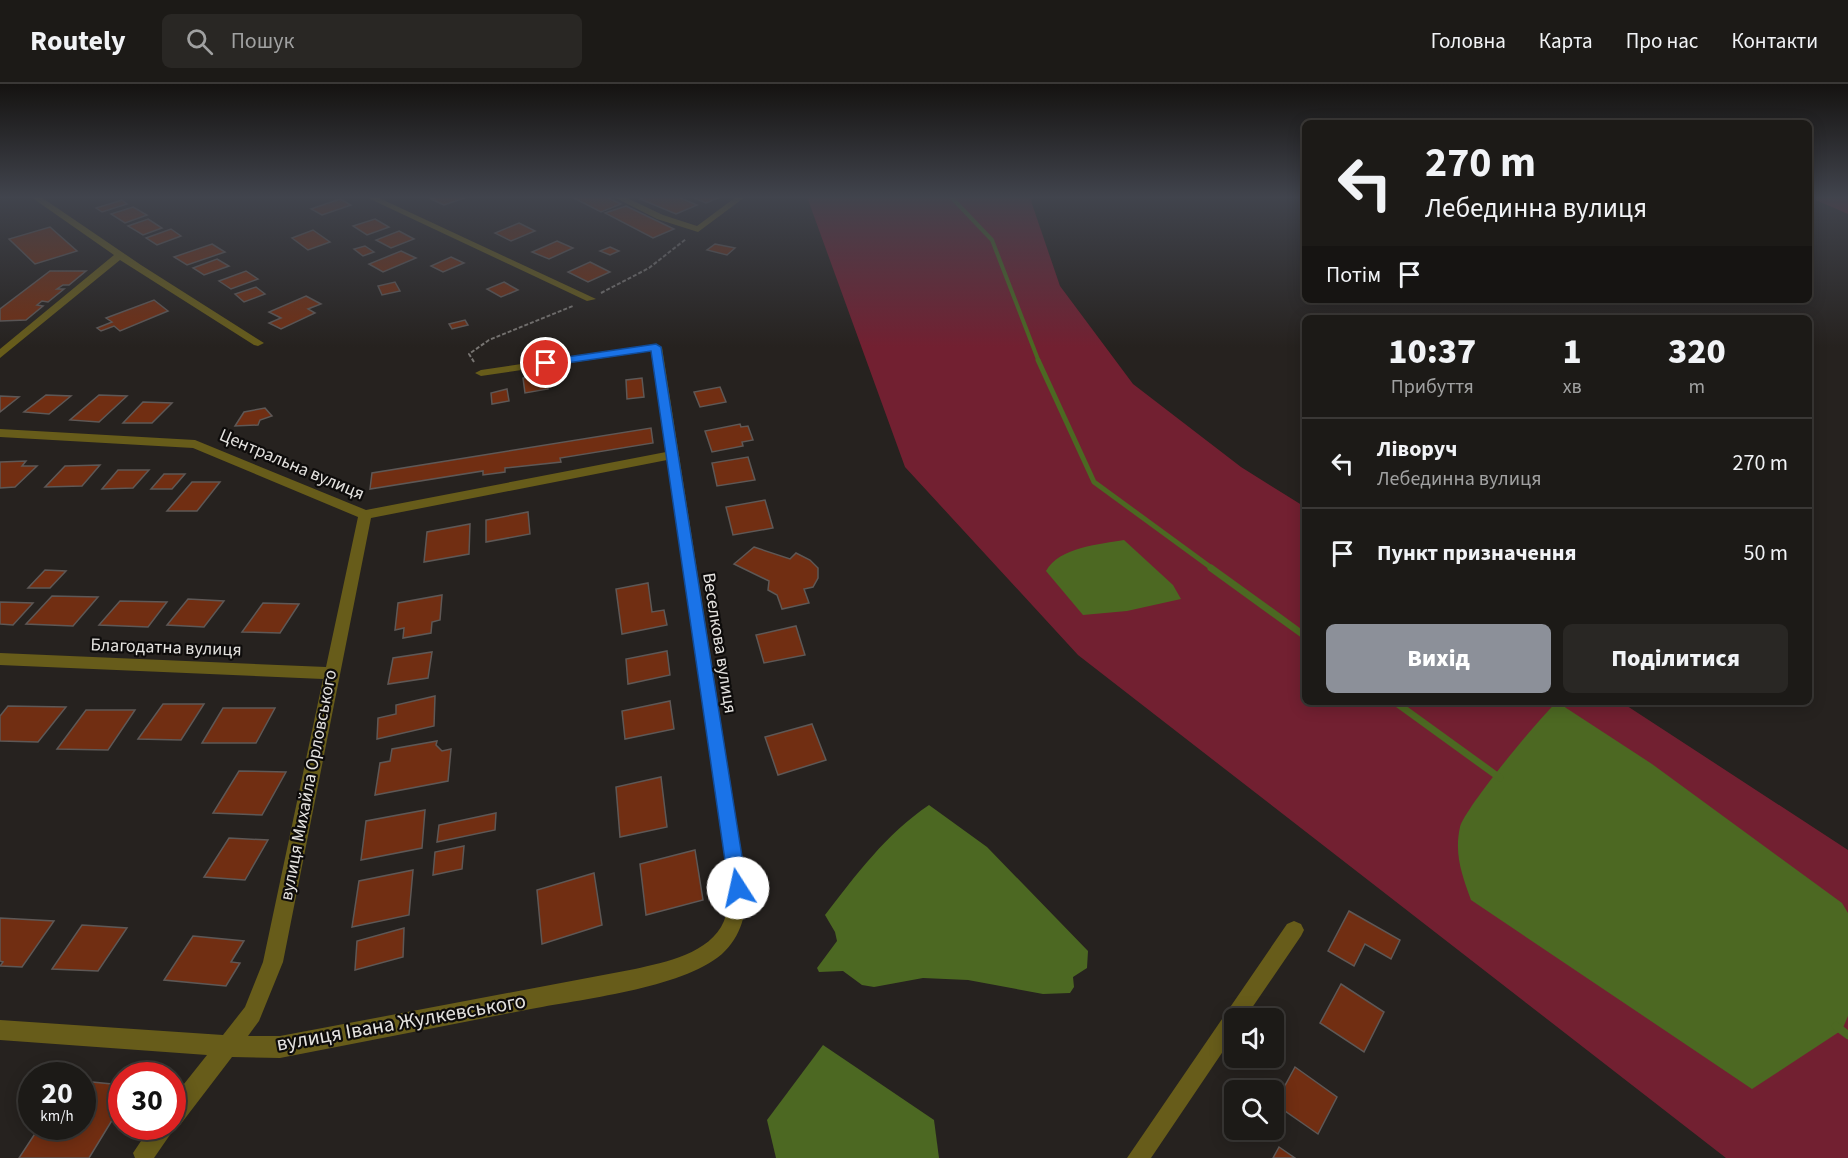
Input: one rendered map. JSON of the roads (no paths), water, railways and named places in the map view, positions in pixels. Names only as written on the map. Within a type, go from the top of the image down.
[{"type":"street","points":[[108,247],[258,344]]},
{"type":"street","points":[[479,247],[591,299]]},
{"type":"street","points":[[0,355],[120,255]]},
{"type":"street","name":"Веселкова вулиця","points":[[481,373],[656,347],[738,888],[732,925],[721,942]]},
{"type":"street","name":"Центральна вулиця","points":[[0,433],[195,444],[365,514],[672,455]]},
{"type":"street","name":"вулиця Михайла Орловського","points":[[186,1100],[252,1014],[273,962],[330,673],[365,514]]},
{"type":"street","name":"Благодатна вулиця","points":[[0,659],[330,673]]},
{"type":"street","points":[[1138,1158],[1294,930]]},
{"type":"street","name":"вулиця Івана Жулкевського","points":[[0,1030],[229,1046],[280,1047],[635,979],[677,968],[721,942]]},
{"type":"street","points":[[144,1153],[154,1140]]},
{"type":"waterway","points":[[995,247],[1039,362]]},
{"type":"waterway","points":[[1038,360],[1094,482],[1213,569]]},
{"type":"waterway","points":[[1211,568],[1302,634]]},
{"type":"waterway","points":[[1399,705],[1500,778]]},
{"type":"waterway","points":[[1836,1026],[1848,1035]]}]
